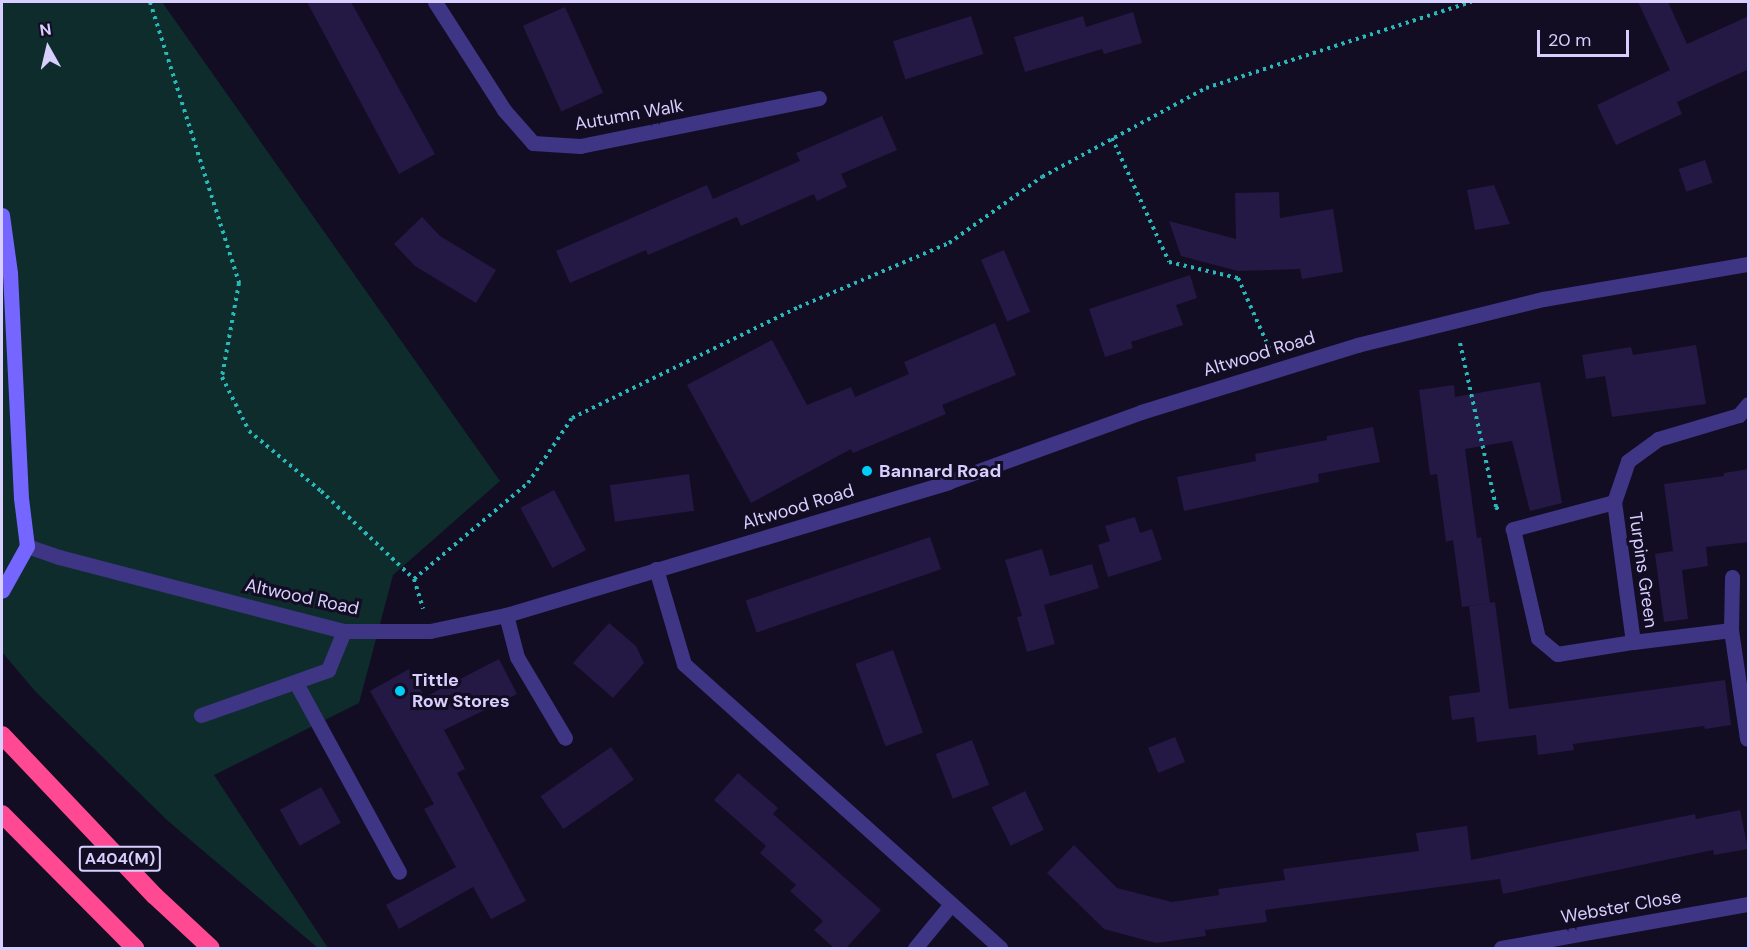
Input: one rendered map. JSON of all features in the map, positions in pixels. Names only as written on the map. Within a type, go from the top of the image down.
[{"type":"highway","name":"A404(M)","points":[[2,735],[155,896],[211,948]]},
{"type":"highway","name":"A404(M)","points":[[2,814],[135,948]]},
{"type":"street","name":"Autumn Walk","points":[[435,2],[504,110],[533,143],[580,146],[819,98]]},
{"type":"street","points":[[2,215],[10,273],[21,498],[27,546],[2,591]]},
{"type":"street","name":"Altwood Road","points":[[27,546],[58,557],[344,631],[430,631],[506,615],[948,482],[1141,412],[1277,368],[1455,319],[1543,299],[1748,265]]},
{"type":"street","name":"Turpins Green","points":[[1633,642],[1614,502],[1628,461],[1658,439],[1739,415],[1749,404]]},
{"type":"street","name":"Turpins Green","points":[[1614,502],[1513,530],[1538,638],[1557,654],[1731,630]]},
{"type":"street","points":[[656,569],[684,664],[1000,948]]},
{"type":"street","points":[[1732,577],[1731,630],[1747,739]]},
{"type":"street","points":[[506,615],[517,657],[565,738]]},
{"type":"street","points":[[201,715],[328,670],[344,631]]},
{"type":"street","points":[[296,683],[399,872]]},
{"type":"street","points":[[915,948],[951,904]]},
{"type":"street","name":"Webster Close","points":[[1501,948],[1749,904]]},
{"type":"path","points":[[150,2],[238,283],[222,377],[249,431],[321,491],[414,579],[430,631]]},
{"type":"path","points":[[414,579],[528,483],[572,418],[799,307],[949,243],[1042,177],[1206,88],[1471,2]]},
{"type":"path","points":[[1112,138],[1169,262],[1238,278],[1277,368]]},
{"type":"path","points":[[1455,319],[1496,507],[1513,530]]},
{"type":"green space","points":[[2,2],[162,2],[500,481],[393,575],[359,703],[214,775],[328,948],[318,948],[168,821],[35,691],[2,652]]},
{"type":"building","points":[[307,2],[351,2],[435,154],[399,174]]},
{"type":"building","points":[[1638,2],[1668,2],[1687,44],[1749,16],[1749,69],[1677,102],[1682,114],[1616,145],[1597,105],[1670,70]]},
{"type":"building","points":[[565,7],[603,93],[561,112],[523,26]]},
{"type":"building","points":[[1133,12],[1142,43],[1104,54],[1102,49],[1025,72],[1014,37],[1083,16],[1086,27]]},
{"type":"building","points":[[971,16],[983,54],[905,79],[893,41]]},
{"type":"building","points":[[882,116],[897,150],[841,174],[847,187],[817,201],[814,194],[741,226],[737,217],[648,255],[646,250],[570,283],[556,251],[707,185],[713,199],[800,161],[796,153]]},
{"type":"building","points":[[1705,160],[1713,183],[1686,192],[1679,169]]},
{"type":"building","points":[[1494,185],[1510,224],[1475,230],[1467,190]]},
{"type":"building","points":[[1279,192],[1280,218],[1333,209],[1343,272],[1302,279],[1300,269],[1238,271],[1181,256],[1169,221],[1236,239],[1235,193]]},
{"type":"building","points":[[422,217],[440,236],[496,270],[476,303],[415,266],[394,244]]},
{"type":"building","points":[[1004,250],[1030,312],[1007,321],[981,260]]},
{"type":"building","points":[[1190,275],[1197,298],[1176,305],[1183,325],[1131,342],[1133,348],[1105,357],[1089,309]]},
{"type":"building","points":[[995,323],[1016,375],[942,405],[946,414],[853,453],[851,449],[751,503],[687,385],[772,340],[807,405],[851,387],[855,397],[909,374],[904,362]]},
{"type":"building","points":[[1696,345],[1706,404],[1612,417],[1605,376],[1586,379],[1582,355],[1631,347],[1633,355]]},
{"type":"building","points":[[1540,382],[1562,503],[1530,511],[1512,441],[1465,449],[1477,538],[1481,537],[1490,603],[1462,607],[1453,540],[1446,542],[1437,474],[1430,475],[1419,390],[1454,385],[1455,397]]},
{"type":"building","points":[[1373,427],[1380,462],[1318,474],[1319,482],[1184,511],[1177,477],[1256,461],[1255,454],[1327,440],[1327,436]]},
{"type":"building","points":[[1749,469],[1749,542],[1706,547],[1708,566],[1682,570],[1688,619],[1664,622],[1655,554],[1673,551],[1664,484],[1724,476],[1724,473]]},
{"type":"building","points":[[689,474],[694,511],[615,522],[610,485]]},
{"type":"building","points":[[554,490],[586,550],[552,568],[520,508]]},
{"type":"building","points":[[1135,517],[1140,533],[1152,529],[1162,560],[1108,577],[1098,545],[1110,541],[1105,526]]},
{"type":"building","points":[[930,537],[941,569],[757,633],[746,600]]},
{"type":"building","points":[[1042,549],[1050,576],[1092,564],[1099,588],[1044,605],[1055,644],[1027,652],[1017,617],[1022,616],[1005,560]]},
{"type":"building","points":[[1495,602],[1509,709],[1725,680],[1731,725],[1705,729],[1704,726],[1573,744],[1574,750],[1538,755],[1536,735],[1477,742],[1474,717],[1452,720],[1449,696],[1480,692],[1469,606]]},
{"type":"building","points":[[609,623],[636,646],[644,663],[613,698],[573,663]]},
{"type":"building","points":[[893,650],[923,733],[886,746],[855,664]]},
{"type":"building","points":[[499,659],[517,694],[444,730],[465,769],[457,773],[526,901],[491,919],[473,887],[399,929],[386,905],[456,867],[424,809],[434,804],[370,691],[409,669],[425,697]]},
{"type":"building","points":[[1175,737],[1185,762],[1158,773],[1148,748]]},
{"type":"building","points":[[972,740],[989,785],[953,799],[936,754]]},
{"type":"building","points":[[611,747],[634,780],[563,829],[541,796]]},
{"type":"building","points":[[738,773],[778,808],[773,814],[881,910],[846,948],[834,948],[814,930],[823,921],[790,891],[796,885],[760,853],[766,846],[714,800]]},
{"type":"building","points":[[321,787],[341,823],[300,846],[280,810]]},
{"type":"building","points":[[1025,791],[1044,830],[1011,846],[992,807]]},
{"type":"building","points":[[1740,810],[1748,849],[1714,855],[1713,850],[1503,894],[1500,879],[1265,910],[1267,922],[1205,930],[1206,936],[1156,943],[1104,929],[1047,873],[1074,845],[1117,888],[1172,902],[1219,895],[1218,889],[1285,880],[1283,869],[1419,851],[1416,833],[1467,826],[1471,860],[1695,814],[1696,819]]},
{"type":"place","name":"Bannard Road","points":[[867,471]]},
{"type":"place","name":"Tittle Row Stores","points":[[400,691]]}]
